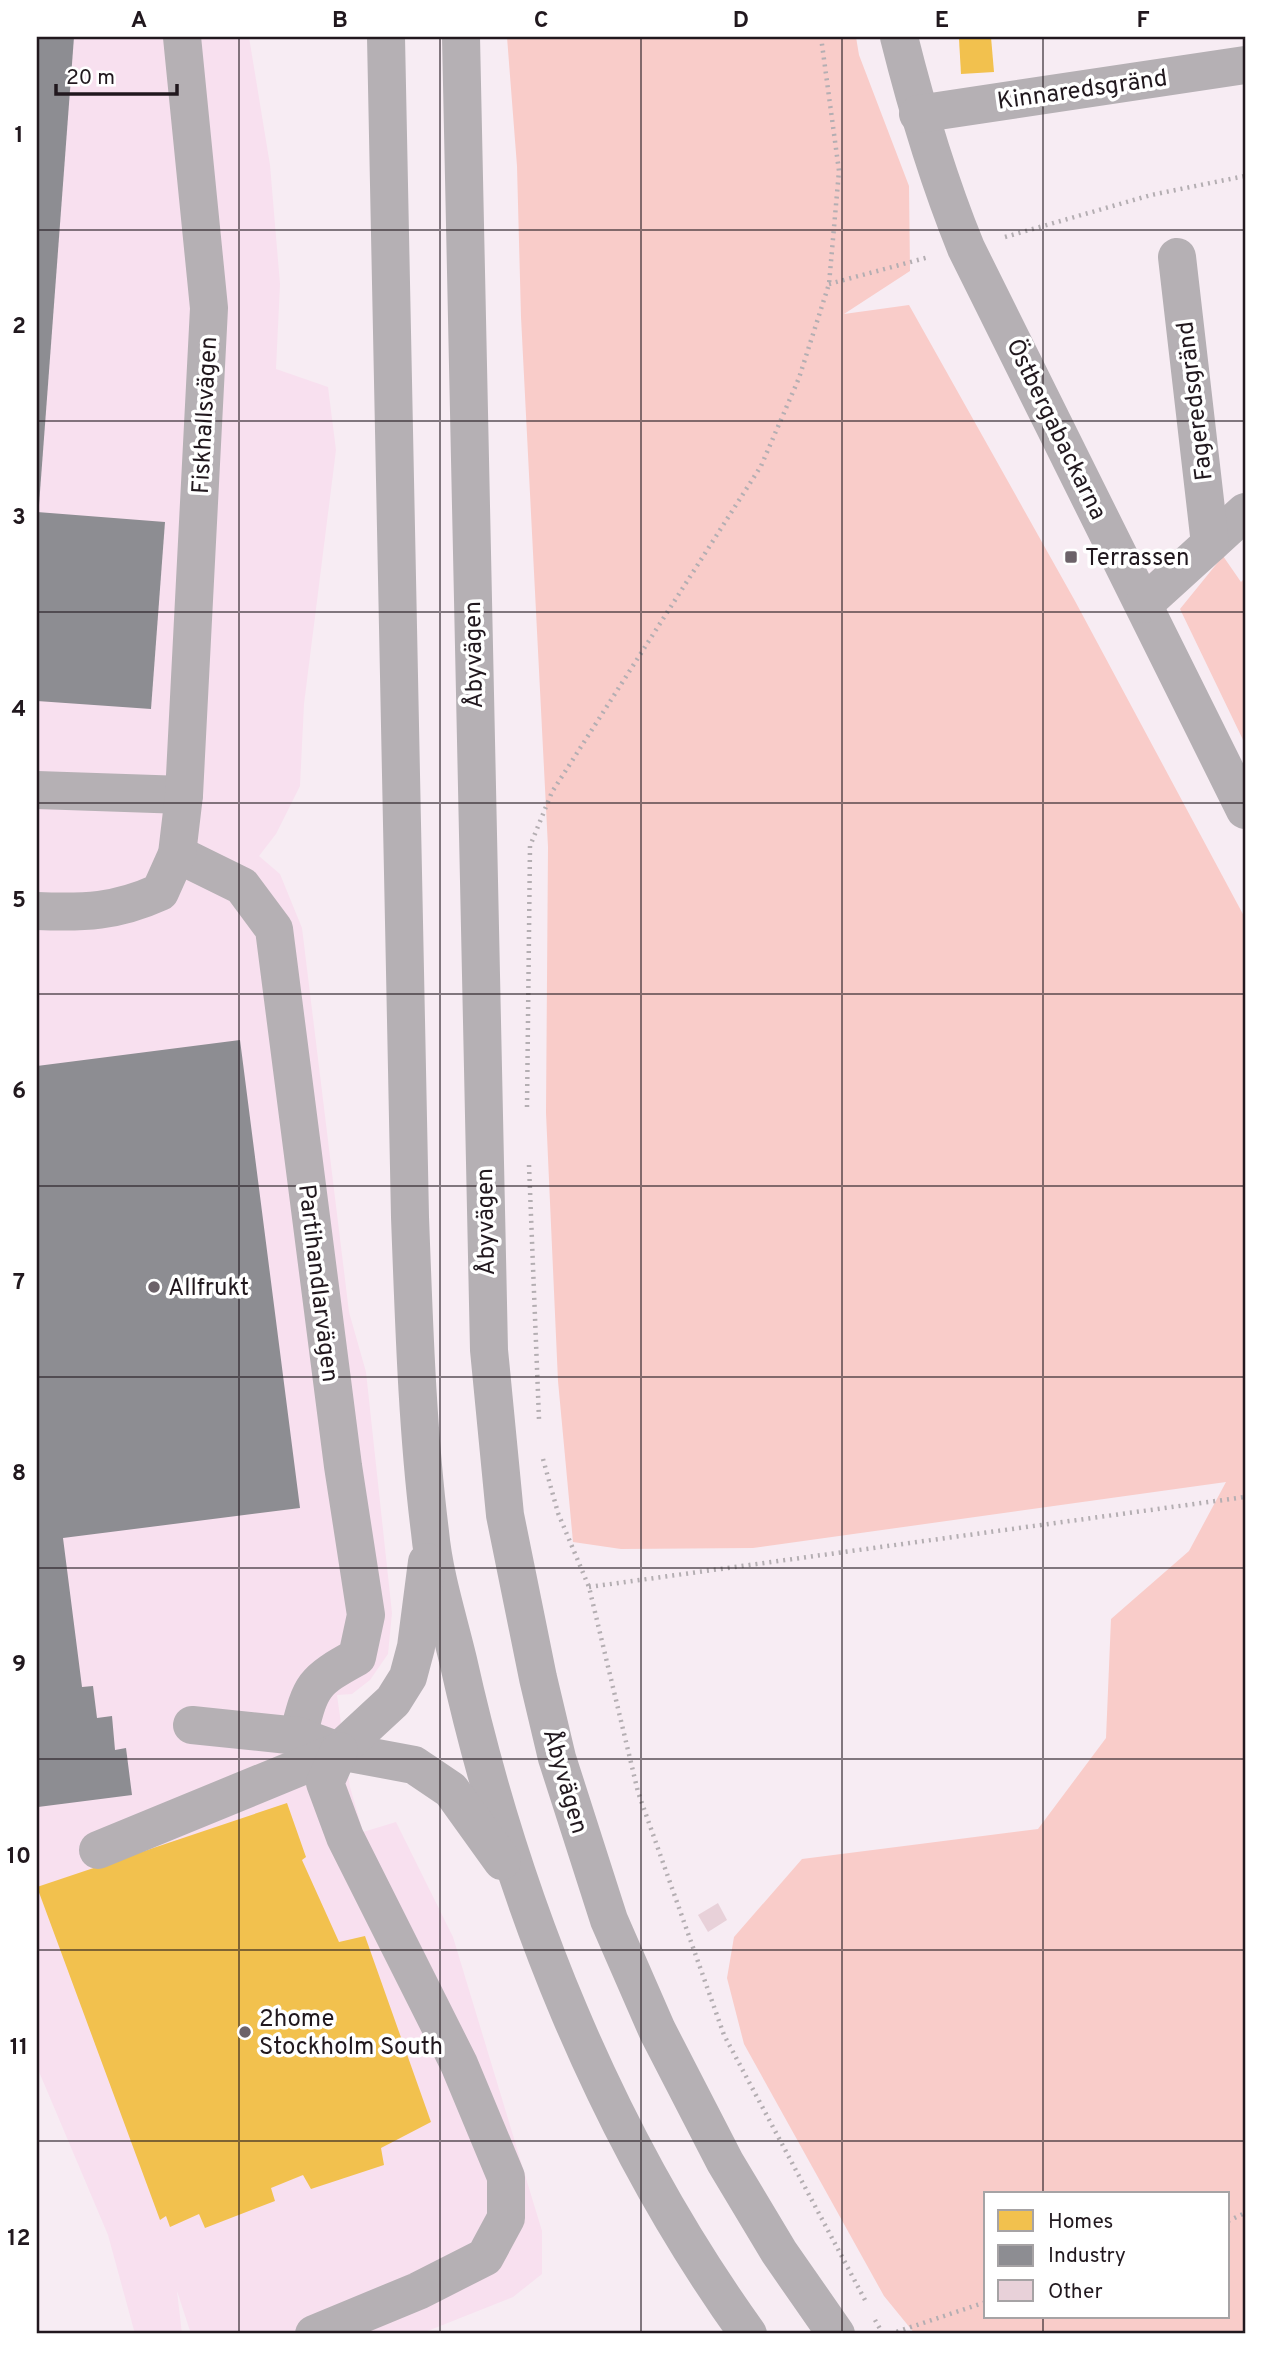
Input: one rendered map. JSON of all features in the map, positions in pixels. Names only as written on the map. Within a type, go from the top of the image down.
[{"type":"street","name":"Fiskhallsvägen","points":[[182,37],[209,308],[184,794]]},
{"type":"street","points":[[386,37],[410,1217],[416,1363],[430,1535],[467,1701],[502,1828],[547,1957],[614,2111],[680,2227],[748,2334]]},
{"type":"street","name":"Åbyvägen","points":[[461,37],[489,1350],[505,1516],[557,1758],[609,1920],[657,2030],[725,2162],[779,2252],[836,2334]]},
{"type":"street","name":"Östbergabackarna","points":[[900,37],[918,114],[966,248],[1245,810]]},
{"type":"street","name":"Kinnaredsgränd","points":[[918,114],[1245,65]]},
{"type":"street","name":"Fageredsgränd","points":[[1177,257],[1210,544]]},
{"type":"street","points":[[1144,604],[1245,512]]},
{"type":"street","points":[[37,790],[184,794],[177,854],[160,892],[134,904],[96,912],[37,911]]},
{"type":"street","name":"Partihandlarvägen","points":[[177,854],[242,886],[274,929],[341,1452],[366,1615],[357,1657],[328,1673],[310,1690],[298,1736]]},
{"type":"street","points":[[98,1850],[338,1751],[393,1701],[408,1677],[416,1647],[430,1535]]},
{"type":"street","points":[[192,1725],[298,1736],[338,1751],[414,1765],[451,1790],[523,1891]]},
{"type":"street","points":[[314,2334],[418,2291],[485,2257],[506,2218],[506,2177],[470,2089],[345,1837],[325,1783],[338,1751]]},
{"type":"path","points":[[527,1116],[530,846],[552,792],[761,466],[799,378],[829,284],[839,172],[821,37]]},
{"type":"path","points":[[829,284],[1151,195],[1245,176]]},
{"type":"path","points":[[528,1156],[540,1428]]},
{"type":"path","points":[[541,1455],[558,1513],[589,1587],[638,1792],[724,2035],[883,2334]]},
{"type":"path","points":[[589,1587],[1245,1497]]},
{"type":"path","points":[[890,2334],[984,2303]]},
{"type":"shaded area","points":[[37,37],[249,37],[270,165],[280,284],[276,369],[328,387],[336,450],[304,704],[300,786],[276,834],[259,856],[280,874],[302,928],[349,1312],[366,1372],[392,1613],[388,1654],[370,1680],[352,1694],[337,1695],[350,1787],[363,1832],[396,1822],[453,1937],[542,2231],[542,2274],[513,2297],[420,2334],[191,2334],[177,2291],[182,2334],[135,2334],[108,2235],[37,2067]]},
{"type":"shaded area","points":[[507,37],[856,37],[859,55],[909,186],[910,271],[844,314],[909,305],[1075,601],[1245,918],[1245,2334],[915,2334],[884,2296],[744,2044],[727,1978],[734,1937],[802,1859],[1038,1829],[1106,1738],[1111,1619],[1189,1551],[1226,1482],[753,1548],[621,1549],[573,1542],[558,1381],[546,1113],[548,847],[521,317],[517,166]]},
{"type":"shaded area","points":[[1223,556],[1241,582],[1245,578],[1245,744],[1180,609]]},
{"type":"building: Homes","points":[[991,37],[994,72],[961,74],[959,39]]},
{"type":"building: Homes","name":"2home Stockholm South","points":[[287,1803],[306,1857],[302,1860],[339,1942],[365,1936],[431,2122],[381,2148],[384,2165],[311,2189],[303,2175],[271,2188],[275,2201],[205,2228],[199,2214],[170,2227],[166,2216],[160,2220],[37,1887]]},
{"type":"building: Industry","points":[[37,37],[74,37],[39,505],[37,505]]},
{"type":"building: Industry","points":[[37,512],[165,522],[151,709],[37,701]]},
{"type":"building: Industry","name":"Allfrukt","points":[[240,1040],[300,1508],[63,1538],[82,1687],[93,1686],[97,1718],[112,1716],[115,1750],[126,1748],[132,1795],[38,1807],[37,1066]]},
{"type":"building: Other","points":[[718,1903],[727,1920],[708,1932],[698,1915]]},
{"type":"place","name":"Terrassen","points":[[1071,557]]},
{"type":"place","name":"Allfrukt","points":[[154,1287]]},
{"type":"place","name":"2home Stockholm South","points":[[245,2032]]}]
